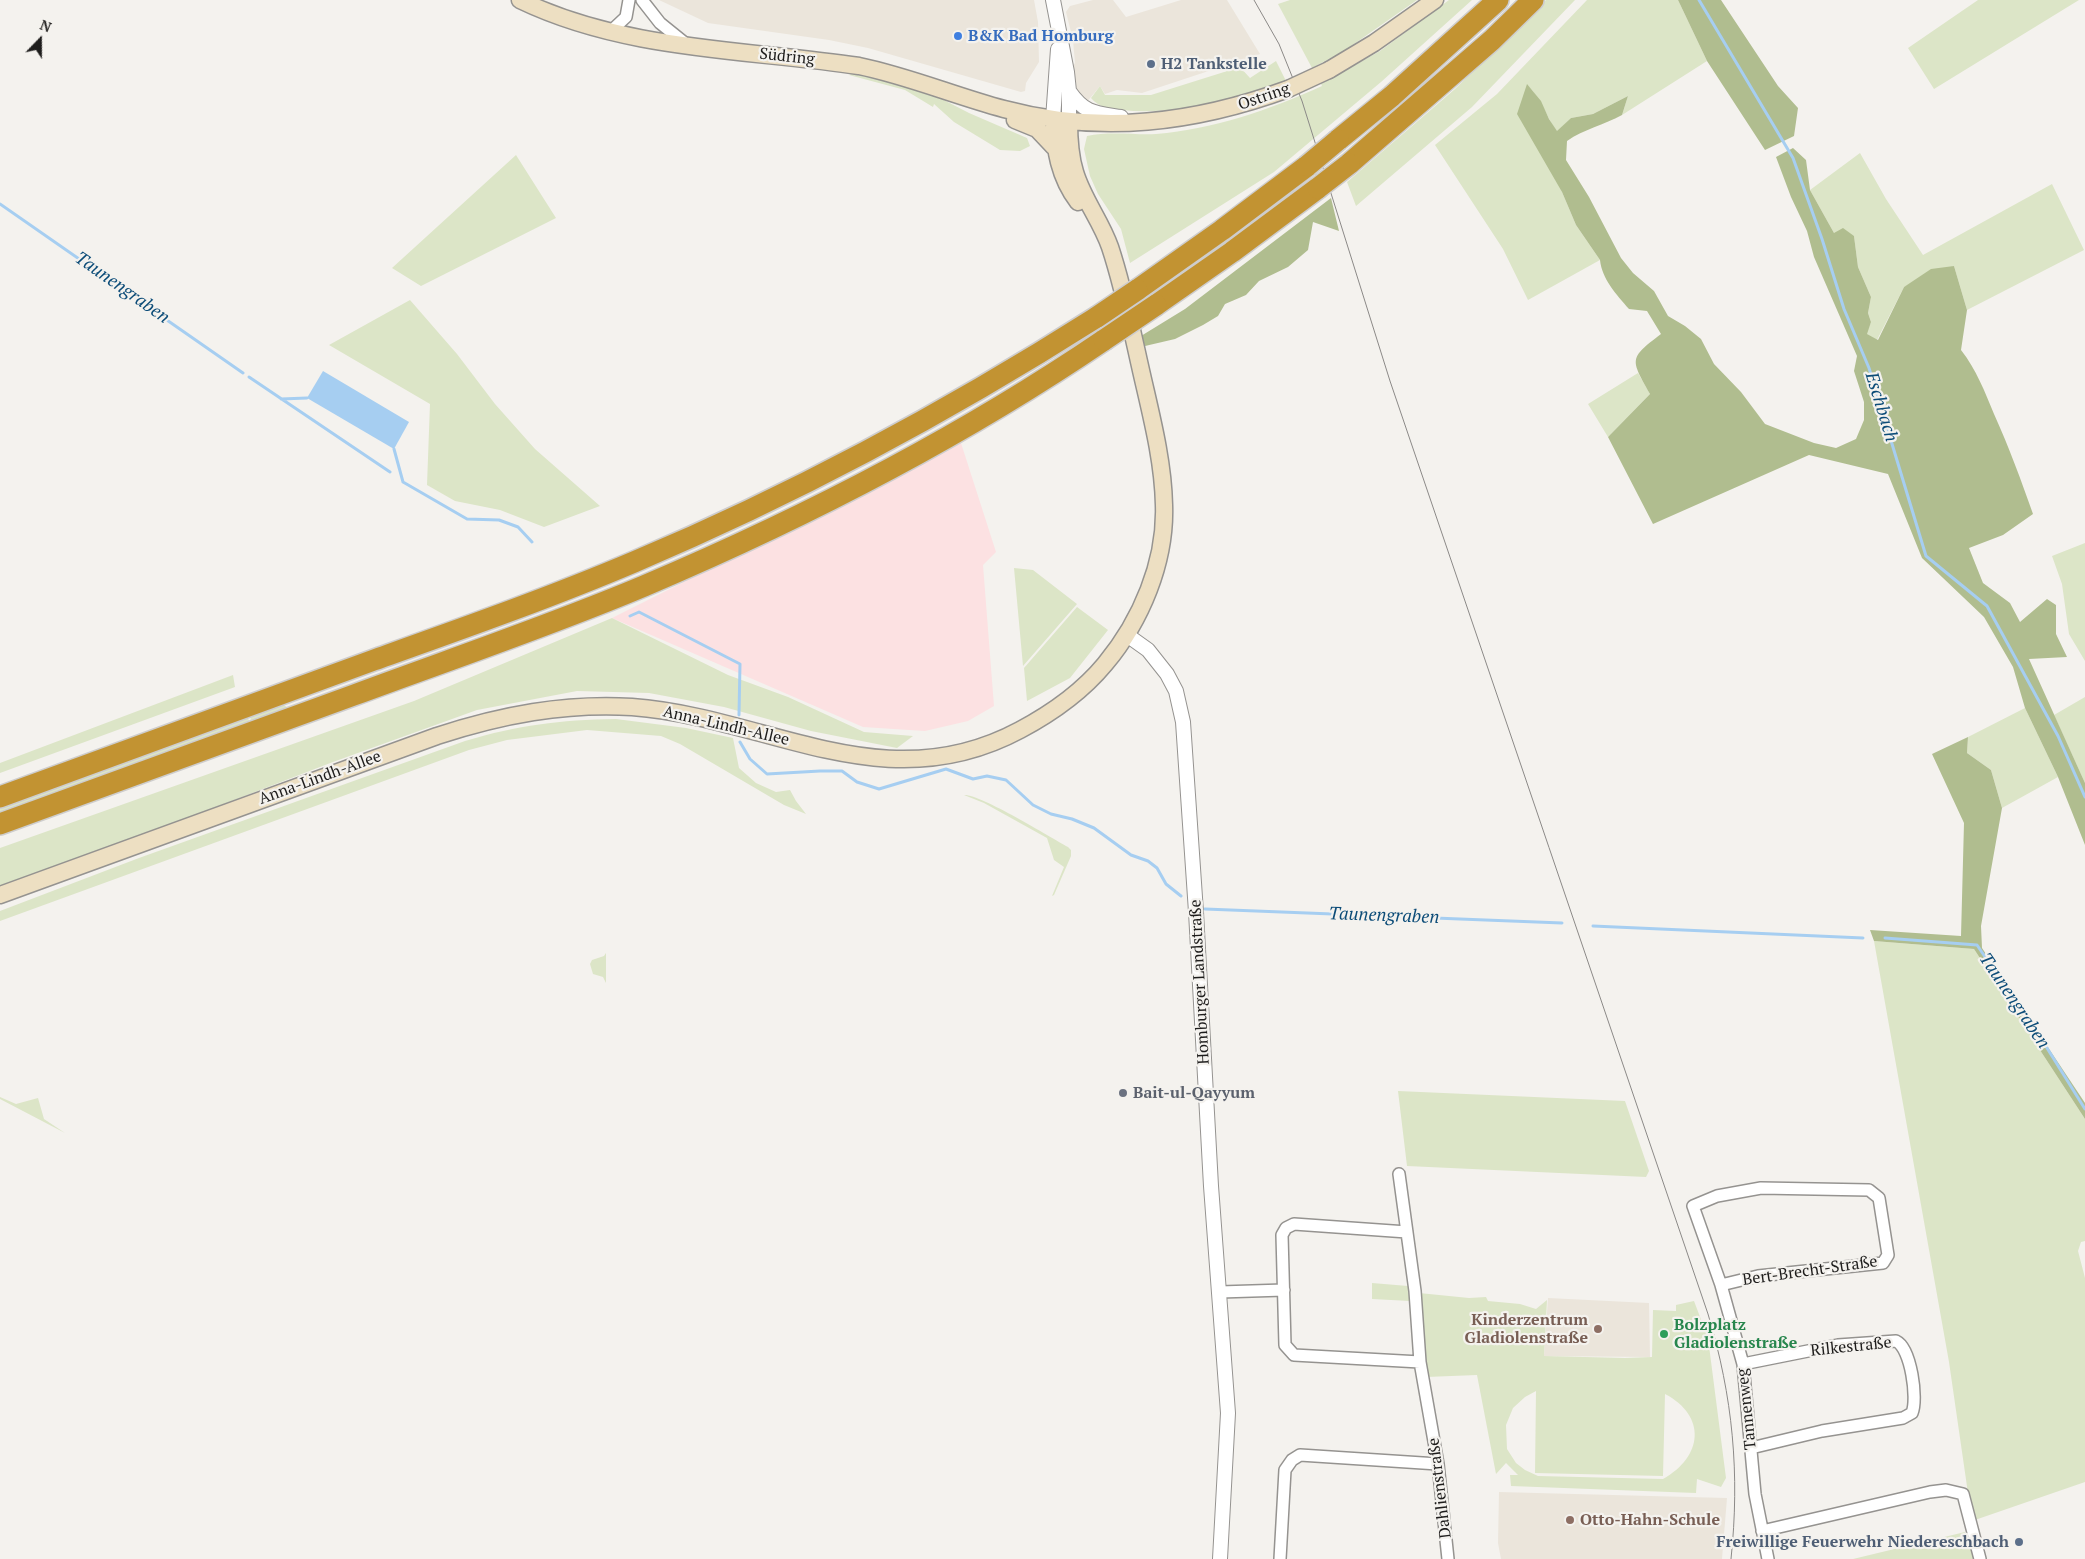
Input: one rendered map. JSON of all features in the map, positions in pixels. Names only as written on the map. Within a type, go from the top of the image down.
[{"type":"highway","points":[[2,796],[519,608],[633,563],[739,516],[909,430],[1097,317],[1222,230],[1307,166],[1392,96],[1498,0]]},
{"type":"highway","points":[[0,824],[526,633],[652,582],[749,539],[902,463],[981,418],[1104,340],[1232,252],[1349,164],[1485,46],[1533,0]]},
{"type":"main road","name":"Südring","points":[[520,0],[578,23],[610,32],[689,47],[859,66],[886,72],[1016,112],[1061,120]]},
{"type":"main road","name":"Ostring","points":[[1061,120],[1094,123],[1150,122],[1220,111],[1288,89],[1329,70],[1374,43],[1435,0]]},
{"type":"main road","points":[[948,92],[971,105],[1036,128],[1054,148],[1060,167],[1072,192],[1105,233]]},
{"type":"main road","points":[[1054,148],[1061,120]]},
{"type":"main road","points":[[1061,120],[1070,147],[1074,170],[1084,194],[1105,233]]},
{"type":"main road","name":"Anna-Lindh-Allee","points":[[0,895],[437,736],[486,721],[526,712],[602,706],[662,710],[728,724],[810,747],[878,760],[921,759],[972,750],[1008,737],[1038,721],[1064,704],[1100,670],[1127,635],[1140,610],[1154,573],[1160,548],[1164,509],[1163,484],[1150,411],[1120,281],[1105,233]]},
{"type":"street","points":[[610,32],[626,17],[629,0]]},
{"type":"street","points":[[642,0],[660,24],[689,47]]},
{"type":"street","points":[[1053,0],[1059,40],[1061,120]]},
{"type":"street","points":[[1059,40],[1064,55],[1069,91],[1061,120]]},
{"type":"street","points":[[1069,91],[1078,104],[1090,112],[1150,122]]},
{"type":"street","name":"Homburger Landstraße","points":[[1127,635],[1148,650],[1160,664],[1176,691],[1181,709],[1196,912],[1211,1186],[1228,1413],[1220,1559]]},
{"type":"street","name":"Dahlienstraße","points":[[1399,1174],[1415,1291],[1420,1362],[1438,1464],[1448,1559]]},
{"type":"street","name":"Bert-Brecht-Straße","points":[[1693,1206],[1717,1196],[1761,1188],[1869,1190],[1880,1198],[1888,1255],[1882,1263],[1758,1276],[1721,1285]]},
{"type":"street","name":"Tannenweg","points":[[1693,1206],[1721,1285],[1743,1364],[1755,1494],[1768,1559]]},
{"type":"street","points":[[1407,1232],[1294,1224],[1286,1228],[1282,1235],[1285,1345],[1294,1355],[1420,1362]]},
{"type":"street","points":[[1220,1292],[1284,1290]]},
{"type":"street","name":"Rilkestraße","points":[[1743,1364],[1838,1345],[1896,1340],[1905,1349],[1912,1374],[1915,1401],[1912,1413],[1903,1418],[1822,1432],[1751,1448]]},
{"type":"street","points":[[1280,1559],[1285,1470],[1292,1460],[1300,1455],[1438,1464]]},
{"type":"street","points":[[1762,1532],[1864,1506],[1946,1490],[1963,1494],[1980,1559]]},
{"type":"shaded area","points":[[659,0],[1034,0],[1038,22],[1039,62],[1026,83],[1025,91],[1021,92],[868,48],[829,40],[708,23]]},
{"type":"shaded area","points":[[1093,0],[1113,0],[1126,17],[1181,0],[1227,0],[1260,54],[1142,93],[1117,90],[1105,94],[1100,86],[1086,103],[1077,91],[1072,68],[1075,63],[1073,40],[1066,12],[1070,6]]},
{"type":"shaded area","points":[[961,443],[996,552],[983,565],[994,706],[968,721],[925,731],[863,727],[612,618]]},
{"type":"shaded area","name":"Kinderzentrum Gladiolenstraße","points":[[1548,1298],[1649,1303],[1650,1357],[1544,1356]]},
{"type":"shaded area","name":"Otto-Hahn-Schule","points":[[1499,1492],[1727,1498],[1722,1559],[1501,1559],[1498,1543]]},
{"type":"green space","points":[[1290,0],[1417,0],[1344,51],[1312,68],[1278,4]]},
{"type":"green space","points":[[1449,0],[1472,0],[1381,82],[1274,172],[1130,263],[1121,229],[1098,194],[1090,176],[1084,149],[1087,136],[1104,134],[1156,134],[1199,128],[1241,117],[1282,103],[1322,86],[1321,84],[1380,51]]},
{"type":"green space","points":[[1546,0],[1575,0],[1472,107],[1356,206],[1347,182],[1455,89]]},
{"type":"green space","points":[[1587,0],[1678,0],[1707,61],[1622,115],[1628,96],[1593,114],[1571,118],[1557,132],[1540,101],[1527,85],[1562,192],[1576,225],[1600,260],[1528,300],[1503,249],[1435,145],[1497,94]]},
{"type":"green space","points":[[1678,0],[1721,0],[1778,86],[1798,108],[1794,136],[1765,150],[1707,61]]},
{"type":"green space","points":[[1978,0],[2079,0],[1934,89],[1908,48]]},
{"type":"green space","points":[[1276,61],[1287,83],[1206,104],[1164,110],[1122,110],[1101,106],[1091,98],[1100,86],[1105,95],[1151,95],[1240,67],[1250,78]]},
{"type":"green space","points":[[857,71],[936,96],[969,113],[1027,138],[1030,146],[1020,151],[1000,150],[954,122],[934,104],[933,107],[905,90],[849,75]]},
{"type":"green space","points":[[1527,84],[1541,101],[1557,131],[1571,118],[1593,114],[1628,96],[1622,115],[1580,133],[1567,141],[1566,160],[1589,197],[1621,258],[1633,273],[1654,291],[1668,316],[1685,326],[1701,339],[1714,364],[1741,392],[1765,424],[1814,443],[1836,448],[1856,439],[1864,420],[1864,402],[1854,371],[1857,356],[1814,257],[1807,231],[1791,197],[1776,157],[1793,148],[1806,160],[1810,190],[1834,233],[1843,228],[1854,236],[1858,267],[1871,297],[1868,313],[1871,322],[1867,334],[1878,340],[1904,287],[1931,269],[1954,266],[1967,310],[1961,350],[1984,389],[2010,451],[2033,514],[2003,535],[1969,548],[1983,583],[2010,603],[2020,622],[2047,599],[2056,605],[2056,634],[2067,657],[2029,659],[2085,783],[2085,845],[2058,777],[2025,708],[2013,667],[1984,617],[1922,558],[1888,474],[1809,455],[1653,524],[1608,437],[1650,394],[1636,366],[1636,360],[1643,349],[1661,334],[1647,311],[1629,309],[1615,292],[1604,274],[1600,260],[1576,225],[1562,192],[1517,114]]},
{"type":"green space","points":[[1860,153],[1886,199],[1923,255],[2052,184],[2084,250],[1967,310],[1954,266],[1904,287],[1877,340],[1866,334],[1871,322],[1868,313],[1871,297],[1858,267],[1854,236],[1834,233],[1810,190]]},
{"type":"green space","points":[[516,155],[556,218],[421,286],[392,268]]},
{"type":"green space","points":[[1331,198],[1339,231],[1313,222],[1308,250],[1288,267],[1259,281],[1246,295],[1225,304],[1218,316],[1203,325],[1175,339],[1145,346],[1141,336],[1185,309]]},
{"type":"green space","points":[[410,300],[457,354],[495,404],[535,449],[600,506],[544,527],[500,510],[455,501],[427,485],[430,404],[329,345]]},
{"type":"green space","points":[[1638,373],[1650,394],[1608,437],[1588,404]]},
{"type":"green space","points":[[2085,543],[2085,661],[2069,634],[2062,584],[2052,556]]},
{"type":"green space","points":[[1014,568],[1033,570],[1077,604],[1023,666]]},
{"type":"green space","points":[[1077,607],[1108,630],[1070,678],[1027,701],[1024,668]]},
{"type":"green space","points":[[612,618],[728,675],[788,697],[864,732],[913,736],[897,748],[811,731],[724,707],[649,693],[577,691],[477,710],[333,762],[0,890],[0,848],[414,701]]},
{"type":"green space","points":[[233,675],[235,687],[0,773],[0,763]]},
{"type":"green space","points":[[2085,697],[2085,783],[2054,715]]},
{"type":"green space","points":[[284,705],[288,708],[0,814],[0,809],[247,718],[250,721],[251,717]]},
{"type":"green space","points":[[2025,708],[2058,777],[2002,808],[1991,770],[1967,753],[1968,737]]},
{"type":"green space","points":[[616,719],[686,728],[733,738],[739,768],[756,783],[776,792],[790,790],[806,814],[784,805],[680,744],[661,736],[587,730],[507,740],[469,750],[0,921],[0,911],[139,858],[465,741],[539,724]]},
{"type":"green space","points":[[1968,737],[1967,753],[1991,770],[2002,808],[1981,926],[1982,948],[2085,1103],[2085,1119],[1974,949],[1874,941],[1870,930],[1961,936],[1964,823],[1932,754]]},
{"type":"green space","points":[[964,795],[999,808],[1071,850],[1071,856],[1054,895],[1052,896],[1064,867],[1054,860],[1047,838],[984,803]]},
{"type":"green space","points":[[1874,941],[1974,949],[2085,1119],[2085,1241],[2081,1242],[2078,1251],[2085,1278],[2085,1482],[1972,1521],[1949,1362]]},
{"type":"green space","points":[[606,953],[606,983],[603,977],[593,974],[590,964],[592,960],[604,956]]},
{"type":"green space","points":[[1398,1091],[1625,1101],[1649,1171],[1646,1177],[1407,1166]]},
{"type":"green space","points":[[0,1097],[16,1104],[38,1098],[44,1119],[65,1133],[0,1099]]},
{"type":"green space","points":[[1372,1283],[1408,1286],[1410,1301],[1372,1299]]},
{"type":"green space","points":[[1419,1293],[1469,1298],[1486,1297],[1488,1301],[1520,1304],[1536,1309],[1547,1300],[1544,1356],[1652,1357],[1653,1310],[1676,1311],[1676,1305],[1694,1301],[1708,1338],[1726,1478],[1721,1487],[1697,1479],[1696,1493],[1511,1486],[1510,1475],[1518,1475],[1506,1463],[1496,1474],[1477,1375],[1426,1377]],"holes":[[[1536,1391],[1535,1473],[1663,1476],[1665,1394],[1679,1403],[1688,1413],[1693,1425],[1695,1436],[1686,1460],[1663,1479],[1538,1476],[1516,1463],[1507,1449],[1506,1425],[1513,1408],[1525,1397]]]},
{"type":"green space","points":[[1965,1532],[1974,1559],[1853,1559]]},
{"type":"water","points":[[323,371],[409,422],[394,449],[307,398]]},
{"type":"waterway","name":"Eschbach","points":[[1699,0],[1793,158],[1822,239],[1844,309],[1869,368],[1926,556],[1987,606],[2058,736],[2085,797]]},
{"type":"waterway","name":"Taunengraben","points":[[0,204],[243,373]]},
{"type":"waterway","name":"Taunengraben","points":[[249,377],[390,472]]},
{"type":"waterway","points":[[281,399],[307,398]]},
{"type":"waterway","name":"Taunengraben","points":[[394,449],[403,482],[467,519],[499,520],[518,527],[532,542]]},
{"type":"waterway","name":"Taunengraben","points":[[630,616],[639,612],[740,664],[739,715]]},
{"type":"waterway","name":"Taunengraben","points":[[740,742],[750,759],[767,774],[842,771],[857,782],[879,789],[946,769],[973,779],[987,776],[1006,780],[1033,805],[1051,814],[1072,819],[1094,828],[1131,855],[1148,861],[1157,868],[1166,884],[1181,896]]},
{"type":"waterway","name":"Taunengraben","points":[[1205,909],[1562,923]]},
{"type":"waterway","name":"Taunengraben","points":[[1593,926],[1863,938]]},
{"type":"waterway","name":"Taunengraben","points":[[1885,938],[1977,945],[2047,1048],[2085,1109]]},
{"type":"tram line","points":[[1254,0],[1279,44],[1302,101],[1390,381],[1708,1314],[1723,1375],[1732,1436],[1735,1497],[1731,1559]]},
{"type":"place","name":"B&K Bad Homburg","points":[[958,36]]},
{"type":"place","name":"H2 Tankstelle","points":[[1151,64]]},
{"type":"place","name":"Bait-ul-Qayyum","points":[[1123,1093]]},
{"type":"place","name":"Kinderzentrum Gladiolenstraße","points":[[1598,1329]]},
{"type":"place","name":"Bolzplatz Gladiolenstraße","points":[[1664,1334]]},
{"type":"place","name":"Otto-Hahn-Schule","points":[[1570,1520]]},
{"type":"place","name":"Freiwillige Feuerwehr Niedereschbach","points":[[2019,1542]]}]
